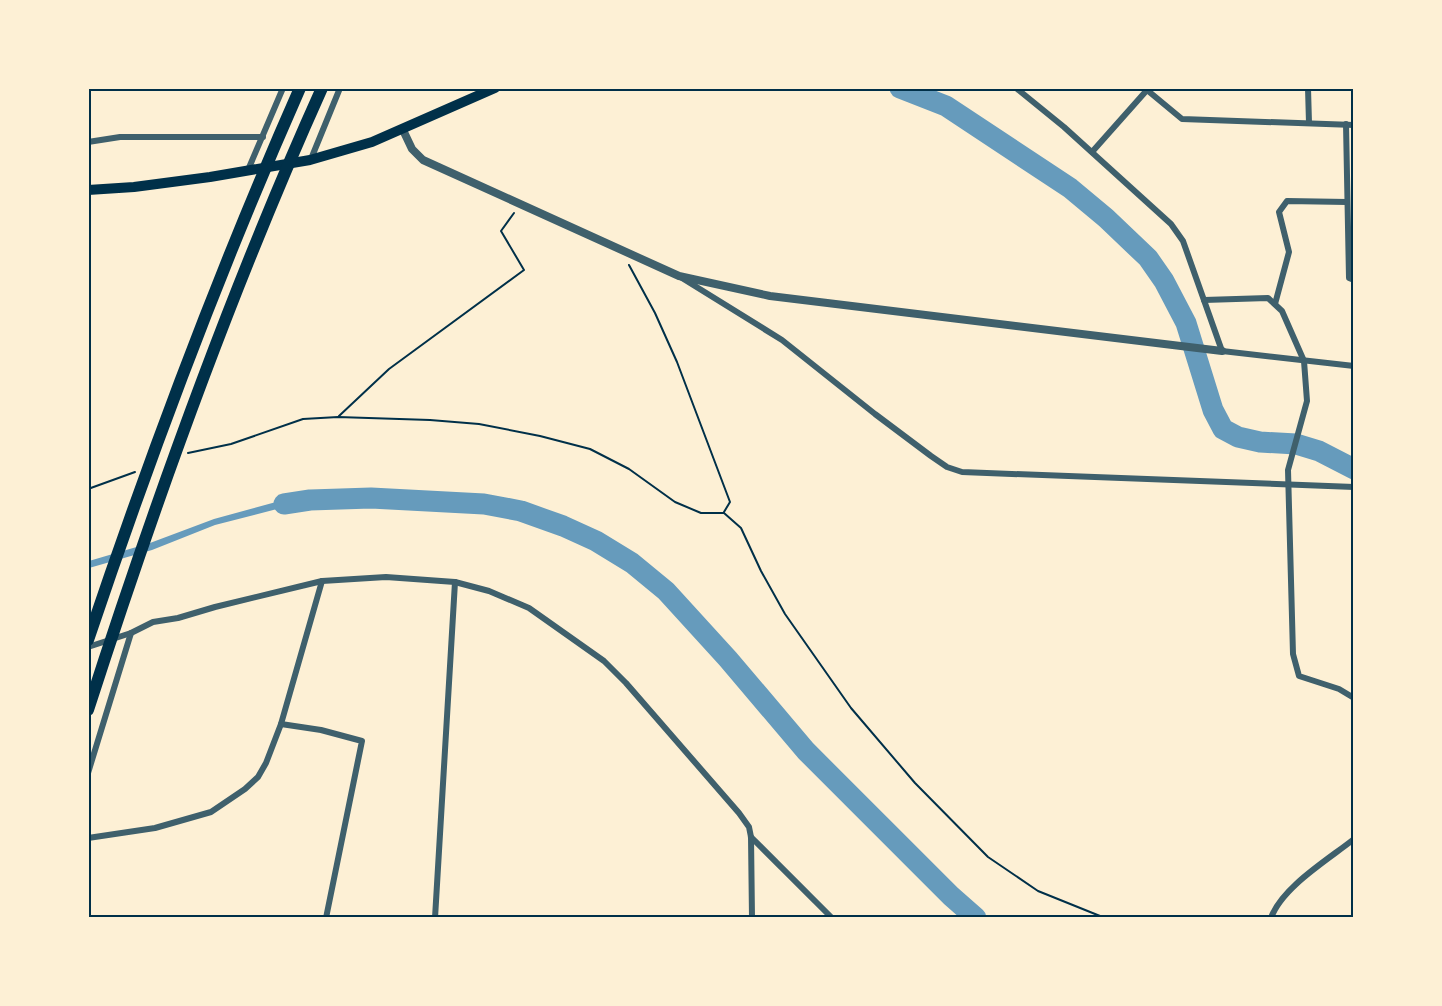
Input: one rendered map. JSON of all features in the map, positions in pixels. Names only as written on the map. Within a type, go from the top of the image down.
[{"type":"highway","points":[[88,640],[198,333],[300,88]]},
{"type":"highway","points":[[88,710],[170,468],[220,333],[322,88]]},
{"type":"main road","points":[[88,190],[134,187],[310,160],[372,142],[403,130],[495,88]]},
{"type":"street","points":[[248,170],[283,88]]},
{"type":"street","points":[[310,160],[340,88]]},
{"type":"street","points":[[1016,88],[1092,152],[1171,225],[1184,241],[1222,351]]},
{"type":"street","points":[[1308,88],[1309,123]]},
{"type":"street","points":[[1092,152],[1147,89],[1182,119],[1350,124],[1350,179],[1347,202],[1348,278],[1353,280]]},
{"type":"street","points":[[403,130],[412,149],[423,160],[679,276],[782,340],[875,414],[947,467],[962,472],[1353,487]]},
{"type":"street","points":[[88,142],[120,138],[249,135],[263,137]]},
{"type":"street","points":[[1275,304],[1289,252],[1279,212],[1287,201],[1347,202]]},
{"type":"street","points":[[679,276],[770,296],[1353,366]]},
{"type":"street","points":[[1204,300],[1268,298],[1282,311],[1304,361],[1307,401],[1288,470],[1287,484],[1293,654],[1299,676],[1339,689],[1353,698]]},
{"type":"street","points":[[88,647],[131,633],[153,622],[178,618],[322,581],[386,577],[455,582],[489,591],[530,608],[604,661],[627,683],[739,813],[749,826],[751,837],[752,918]]},
{"type":"street","points":[[88,838],[155,828],[211,812],[245,789],[258,777],[266,764],[281,724],[322,581]]},
{"type":"street","points":[[435,918],[455,582]]},
{"type":"street","points":[[88,773],[131,633]]},
{"type":"street","points":[[281,724],[321,730],[362,741],[326,918]]},
{"type":"street","points":[[751,837],[832,918]]},
{"type":"street","points":[[1271,918],[1286,895],[1353,839]]},
{"type":"path","points":[[338,417],[389,369],[524,270],[501,231],[521,204]]},
{"type":"path","points":[[620,249],[655,313],[677,362],[730,502],[724,513]]},
{"type":"path","points":[[188,453],[231,444],[303,419],[338,417],[469,423],[540,436],[590,449],[629,469],[675,502],[701,513],[724,513],[741,528],[785,614],[845,699],[915,783],[988,857],[1038,891],[1105,918]]},
{"type":"path","points":[[88,489],[135,472]]},
{"type":"water","points":[[310,497],[310,503],[215,525],[152,550],[89,568],[89,561],[150,543],[214,519],[276,502]]},
{"type":"waterway","points":[[900,88],[946,106],[1070,188],[1148,258],[1164,281],[1186,323],[1213,410],[1223,429],[1238,437],[1260,442],[1296,444],[1319,451],[1354,469]]},
{"type":"waterway","points":[[284,504],[310,500],[371,498],[484,504],[521,511],[596,541],[632,563],[666,591],[728,659],[806,751],[951,896],[976,918]]}]
